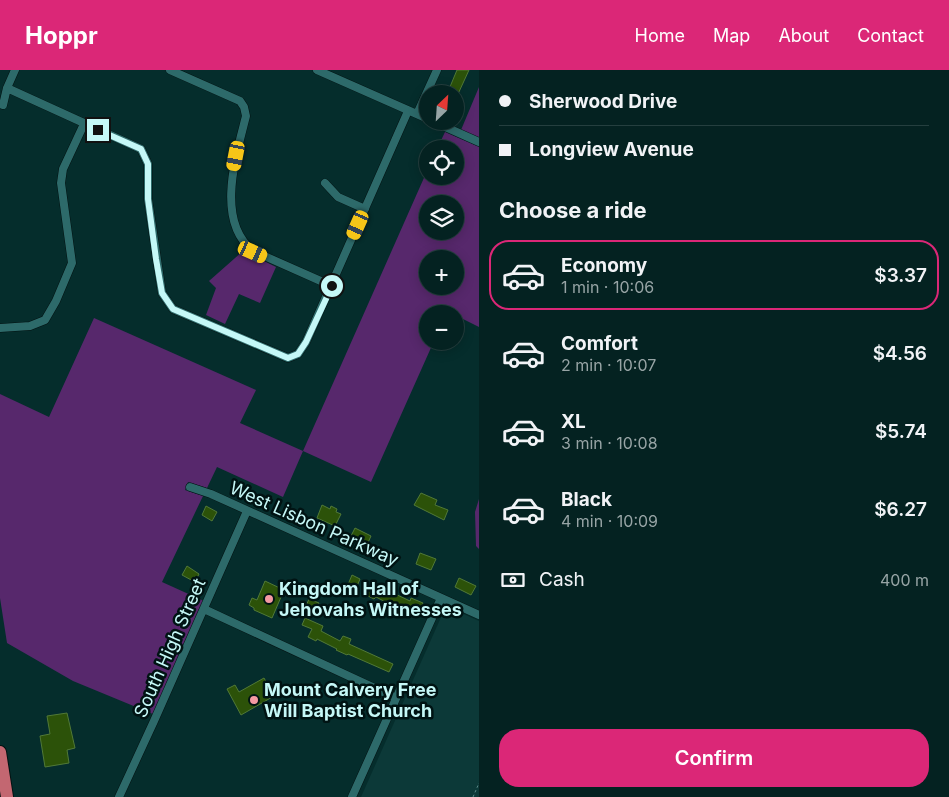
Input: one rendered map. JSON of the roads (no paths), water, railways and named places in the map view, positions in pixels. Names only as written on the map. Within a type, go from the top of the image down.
[{"type":"highway","points":[[0,752],[7,797]]},
{"type":"street","points":[[3,105],[7,88],[15,70]]},
{"type":"street","points":[[170,70],[240,101],[244,107],[246,116],[230,188],[234,222],[239,237],[253,252],[332,286]]},
{"type":"street","points":[[317,70],[417,114],[437,70]]},
{"type":"street","points":[[7,88],[141,149],[148,164],[148,199],[162,293],[173,309],[288,358],[298,354],[306,342],[408,111]]},
{"type":"street","points":[[0,328],[30,326],[45,320],[56,301],[72,263],[60,183],[62,169],[84,124]]},
{"type":"street","points":[[452,130],[479,142]]},
{"type":"street","points":[[325,183],[338,197],[365,209]]},
{"type":"street","name":"West Lisbon Parkway","points":[[190,487],[211,494],[479,615]]},
{"type":"street","name":"South High Street","points":[[119,797],[247,511]]},
{"type":"street","points":[[352,797],[441,598]]},
{"type":"street","points":[[204,610],[396,698]]},
{"type":"place","name":"Kingdom Hall of Jehovahs Witnesses","points":[[269,599]]},
{"type":"place","name":"Mount Calvery Free Will Baptist Church","points":[[254,700]]}]
